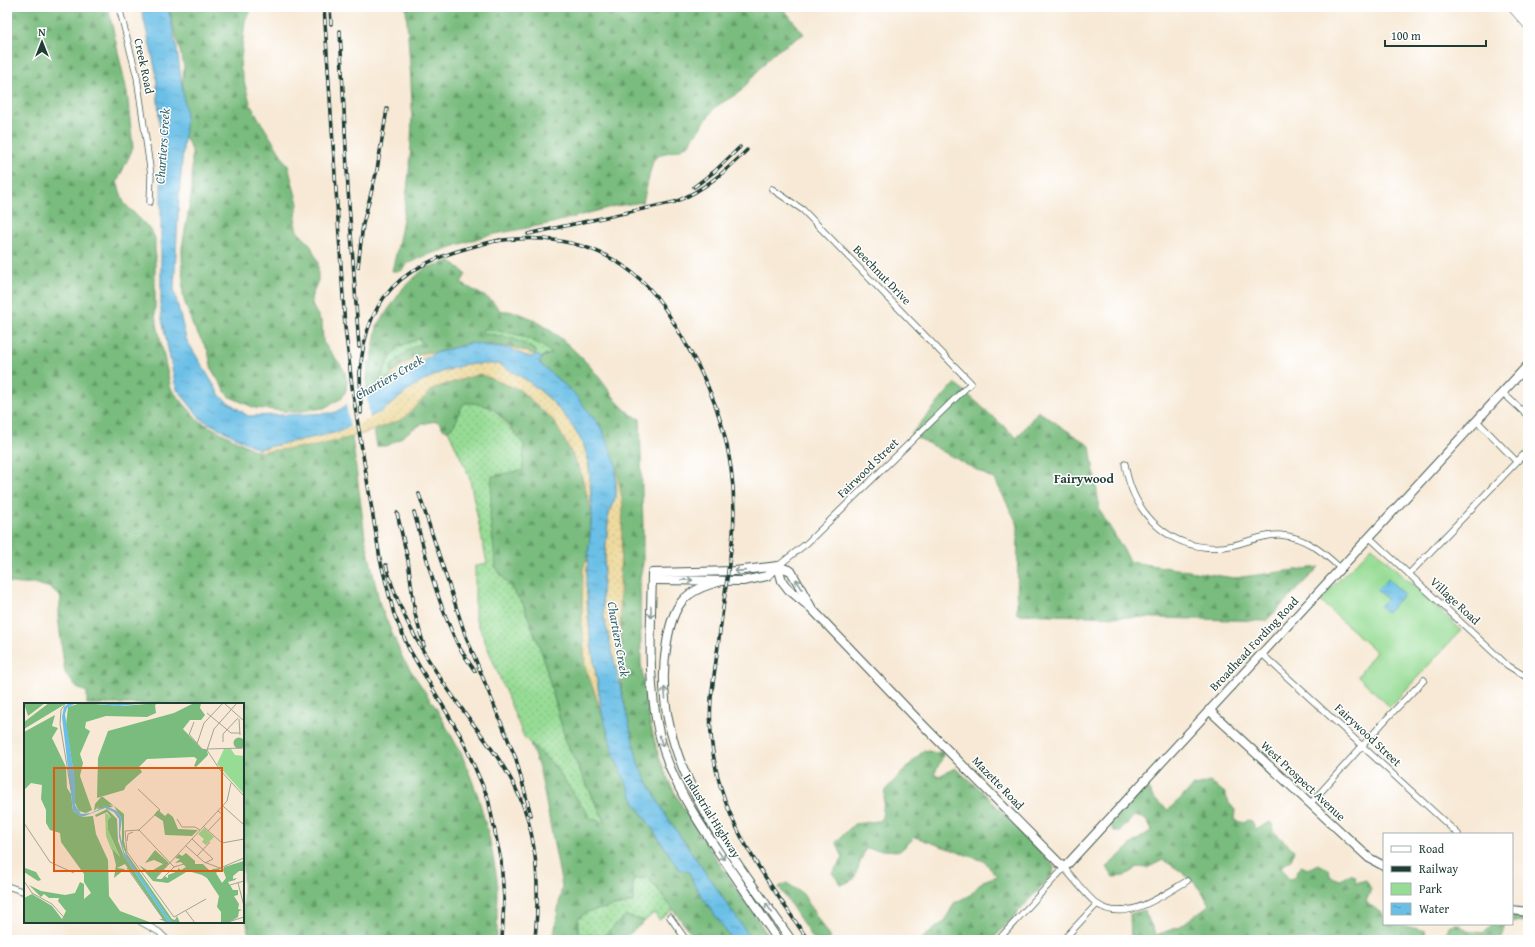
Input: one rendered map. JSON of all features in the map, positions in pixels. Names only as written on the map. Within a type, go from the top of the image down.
[{"type":"main road","points":[[1512,7],[1528,26]]},
{"type":"street","name":"Creek Road","points":[[119,7],[137,77],[151,175],[150,202]]},
{"type":"street","name":"Beechnut Drive","points":[[772,189],[803,210],[971,383]]},
{"type":"street","name":"Broadhead Fording Road","points":[[998,940],[1528,365]]},
{"type":"street","name":"Fairwood Street","points":[[652,576],[742,581],[767,576],[808,543],[971,383]]},
{"type":"street","points":[[1503,393],[1528,416]]},
{"type":"street","points":[[1477,421],[1516,461]]},
{"type":"street","points":[[1409,574],[1528,450]]},
{"type":"street","points":[[1125,464],[1130,488],[1140,508],[1154,524],[1170,536],[1188,543],[1215,547],[1232,545],[1263,536],[1288,536],[1302,540],[1320,549],[1340,568]]},
{"type":"street","name":"Village Road","points":[[1369,538],[1507,665],[1528,678]]},
{"type":"street","points":[[652,576],[735,571],[778,566]]},
{"type":"street","name":"Mazette Road","points":[[778,566],[791,571],[812,609]]},
{"type":"street","name":"Mazette Road","points":[[778,566],[782,581],[801,601],[812,609],[917,719],[1064,868],[1097,904]]},
{"type":"street","name":"Industrial Highway","points":[[652,576],[653,696],[658,728],[666,759],[676,782],[694,815],[778,940]]},
{"type":"street","name":"Industrial Highway","points":[[722,581],[697,588],[679,604],[670,625],[664,659],[664,692],[669,726],[678,757],[689,784],[709,819],[791,940]]},
{"type":"street","name":"Fairywood Street","points":[[1261,653],[1457,833]]},
{"type":"street","points":[[1310,804],[1424,680]]},
{"type":"street","name":"West Prospect Avenue","points":[[1209,710],[1369,858],[1383,865]]},
{"type":"street","points":[[1063,940],[1097,904],[1117,910],[1140,907],[1187,881]]},
{"type":"street","points":[[7,886],[24,892]]},
{"type":"street","points":[[1513,910],[1528,912]]},
{"type":"street","points":[[670,917],[686,940]]},
{"type":"street","points":[[143,923],[159,932],[167,940]]},
{"type":"green space","points":[[7,7],[108,7],[127,92],[133,148],[117,182],[124,203],[151,230],[155,238],[155,315],[171,389],[199,421],[258,452],[315,446],[352,437],[365,537],[380,605],[403,659],[436,708],[462,755],[478,796],[490,841],[497,879],[497,940],[254,940],[248,932],[247,922],[244,918],[244,703],[87,703],[87,692],[77,688],[65,673],[58,616],[61,598],[56,592],[44,586],[7,582]]},
{"type":"green space","points":[[168,7],[253,7],[245,21],[240,67],[251,106],[288,166],[298,204],[295,223],[297,231],[310,244],[318,262],[318,280],[311,298],[313,307],[322,323],[323,342],[345,372],[347,381],[346,390],[342,398],[324,408],[294,412],[255,408],[228,396],[212,370],[208,351],[193,326],[183,297],[182,248],[192,191],[192,150],[183,133],[180,113],[184,66]]},
{"type":"green space","points":[[406,7],[782,7],[804,34],[772,54],[740,92],[715,107],[688,145],[679,150],[661,154],[653,160],[643,202],[615,206],[548,224],[485,236],[424,256],[407,264],[401,271],[392,271],[401,230],[411,147],[412,105]]},
{"type":"green space","points":[[451,261],[466,274],[461,283],[491,300],[501,311],[514,312],[527,317],[554,333],[590,366],[616,400],[627,411],[640,419],[643,527],[643,564],[640,578],[641,664],[650,724],[659,757],[670,784],[689,818],[771,940],[752,940],[665,814],[639,767],[621,691],[620,573],[622,540],[574,393],[539,363],[544,355],[552,354],[545,348],[529,339],[511,333],[483,329],[482,334],[511,338],[525,344],[537,352],[534,354],[511,347],[470,343],[435,353],[426,352],[411,359],[397,372],[390,372],[393,363],[410,350],[421,344],[420,338],[398,347],[386,365],[377,389],[366,395],[368,363],[371,362],[377,326],[404,287],[425,268]]},
{"type":"green space","points":[[483,329],[502,331],[530,339],[546,348],[553,354],[544,355],[542,358],[534,354],[537,352],[481,334]]},
{"type":"green space","points":[[420,338],[421,344],[410,350],[393,363],[390,372],[397,372],[390,375],[377,389],[386,365],[398,347]]},
{"type":"green space","points":[[480,374],[520,390],[554,421],[579,467],[592,513],[588,558],[583,568],[582,616],[585,666],[602,713],[615,758],[635,803],[679,868],[689,872],[695,886],[732,940],[696,940],[649,878],[633,879],[633,902],[587,912],[578,919],[578,934],[603,936],[626,916],[645,921],[622,940],[553,940],[562,886],[540,771],[530,743],[554,765],[591,819],[605,822],[566,742],[542,653],[523,604],[496,568],[490,515],[492,476],[523,470],[524,445],[500,415],[485,406],[476,404],[465,403],[460,410],[456,421],[448,430],[444,430],[438,421],[429,422],[415,428],[386,446],[377,446],[374,430],[403,419],[434,388]]},
{"type":"green space","points":[[955,383],[1017,438],[1038,411],[1090,446],[1100,511],[1131,562],[1234,578],[1319,567],[1266,621],[1017,614],[1018,525],[995,480],[911,434]]},
{"type":"green space","points":[[465,402],[480,403],[493,408],[524,444],[523,470],[496,568],[523,604],[542,653],[566,742],[605,823],[591,819],[554,765],[524,737],[475,617],[475,566],[487,563],[469,476],[448,430],[456,421],[460,409]]},
{"type":"green space","points":[[1372,547],[1461,630],[1390,707],[1358,676],[1376,652],[1319,600]]},
{"type":"green space","points":[[924,750],[936,753],[943,751],[943,756],[934,775],[939,776],[955,768],[983,792],[1054,867],[1053,874],[992,940],[920,940],[945,921],[954,903],[970,895],[983,881],[997,876],[984,861],[915,837],[900,851],[865,849],[854,879],[842,885],[832,873],[843,858],[836,842],[854,824],[878,821],[882,818],[885,790]]},
{"type":"green space","points":[[1210,782],[1225,793],[1229,803],[1235,810],[1234,820],[1244,823],[1248,820],[1252,821],[1256,830],[1270,822],[1272,824],[1273,831],[1294,850],[1291,860],[1281,867],[1289,880],[1296,876],[1297,870],[1301,866],[1308,869],[1318,864],[1329,869],[1330,876],[1340,880],[1350,874],[1355,876],[1356,883],[1366,880],[1371,889],[1366,902],[1383,914],[1383,925],[1403,925],[1425,931],[1428,940],[1131,940],[1130,914],[1144,910],[1156,935],[1179,927],[1209,905],[1196,884],[1163,860],[1147,868],[1138,867],[1124,876],[1113,877],[1107,867],[1133,843],[1152,830],[1145,819],[1134,816],[1120,831],[1114,831],[1110,824],[1142,790],[1150,790],[1153,798],[1168,810],[1194,786]]},
{"type":"green space","points":[[649,878],[674,910],[659,920],[654,913],[645,921],[626,916],[603,936],[578,935],[578,919],[587,912],[633,902],[633,879]]},
{"type":"green space","points":[[787,883],[803,894],[831,940],[814,940],[779,887]]},
{"type":"green space","points":[[1513,915],[1528,918],[1527,922],[1513,921]]},
{"type":"green space","points":[[1459,925],[1467,931],[1483,933],[1491,925],[1505,925],[1500,940],[1444,940],[1448,926]]},
{"type":"sand","points":[[470,343],[511,347],[534,354],[534,357],[526,356],[510,349]]},
{"type":"sand","points":[[426,352],[435,353],[396,377],[392,377],[377,389],[400,368],[412,359]]},
{"type":"sand","points":[[466,364],[496,364],[511,370],[536,387],[561,411],[579,435],[584,446],[589,471],[592,513],[579,467],[554,421],[520,390],[480,374],[434,388],[403,419],[374,430],[315,446],[258,452],[258,449],[338,432],[382,411],[414,386],[439,373]]},
{"type":"sand","points":[[616,464],[623,506],[620,573],[621,691],[604,617],[602,594],[609,512],[616,496]]},
{"type":"sand","points":[[588,558],[588,616],[602,713],[585,666],[582,616],[583,568]]},
{"type":"water","name":"Chartiers Creek","points":[[141,7],[168,7],[177,50],[186,115],[179,197],[174,290],[186,339],[221,397],[248,416],[334,413],[433,354],[470,343],[509,348],[526,356],[533,357],[534,354],[542,358],[539,363],[574,393],[602,429],[616,464],[616,496],[609,512],[606,540],[602,594],[604,617],[639,767],[665,814],[752,940],[732,940],[695,886],[689,872],[679,869],[635,803],[615,758],[602,713],[590,634],[586,581],[592,513],[589,464],[584,445],[569,421],[548,397],[525,379],[499,364],[466,364],[439,373],[414,386],[382,411],[338,432],[258,449],[201,419],[176,388],[161,314],[161,145],[156,72]]},
{"type":"water","points":[[1388,579],[1404,594],[1387,613],[1380,606],[1387,599],[1377,590]]},
{"type":"pier","points":[[366,393],[370,419],[350,428],[346,404]]},
{"type":"railway","points":[[324,7],[345,327],[353,394],[380,559],[394,614],[409,649],[462,738],[488,798],[501,861],[504,898],[502,940]]},
{"type":"railway","points":[[330,7],[331,24]]},
{"type":"railway","points":[[340,31],[348,189],[359,347]]},
{"type":"railway","points":[[358,267],[363,224],[377,170],[387,109]]},
{"type":"railway","points":[[694,187],[715,171],[740,147]]},
{"type":"railway","points":[[528,234],[675,202],[714,180],[747,150]]},
{"type":"railway","points":[[496,241],[518,239],[562,241],[583,246],[602,254],[621,265],[639,278],[664,307],[699,368],[709,390],[725,436],[733,484],[734,509],[733,534],[711,698],[711,735],[716,768],[724,799],[737,828],[769,883],[808,940]]},
{"type":"railway","points":[[360,375],[364,343],[372,317],[385,296],[401,279],[421,266],[444,256],[471,247],[500,240]]},
{"type":"railway","points":[[360,371],[361,413]]},
{"type":"railway","points":[[419,494],[465,634],[516,759],[531,815]]},
{"type":"railway","points":[[414,512],[432,579],[450,627],[463,654],[475,671]]},
{"type":"railway","points":[[397,513],[408,560],[415,614],[424,646]]},
{"type":"railway","points":[[386,565],[399,604],[417,641],[439,676],[505,769],[519,794],[533,840],[537,873],[535,940]]},
{"type":"district","name":"Fairywood","points":[[1084,478]]}]
